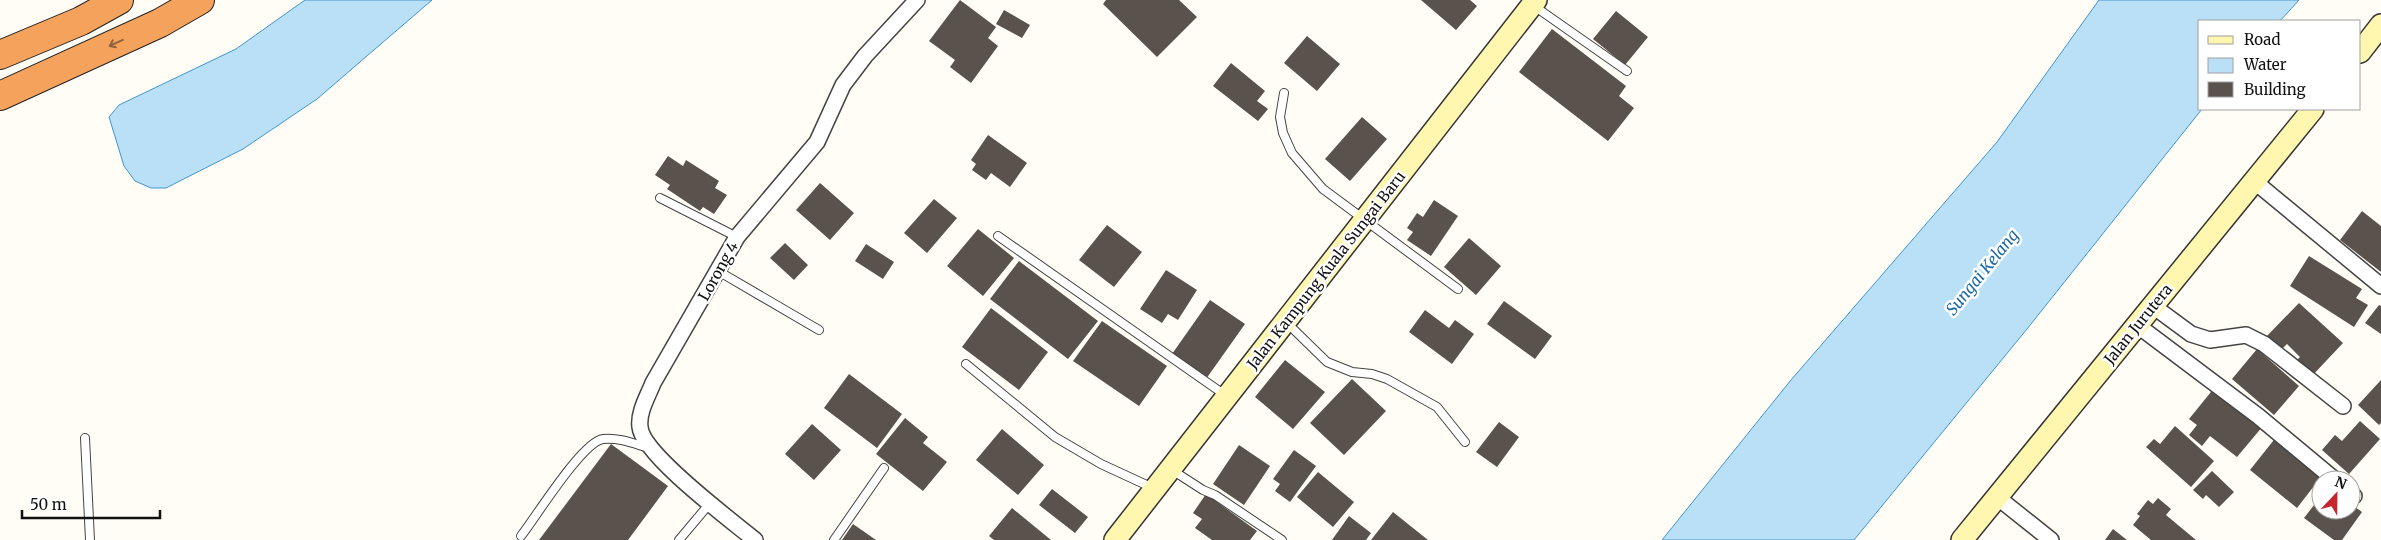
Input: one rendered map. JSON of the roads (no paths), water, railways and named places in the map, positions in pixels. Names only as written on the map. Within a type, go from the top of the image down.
[{"type":"highway","points":[[0,55],[81,21],[119,0]]},
{"type":"highway","points":[[1,96],[160,23],[200,0]]},
{"type":"highway","points":[[0,35],[81,21]]},
{"type":"street","name":"Lorong 4","points":[[756,540],[650,448],[640,428],[643,409],[653,383],[737,237],[817,142],[843,84],[865,56],[918,0]]},
{"type":"street","name":"Jalan Kampung Kuala Sungai Baru","points":[[1114,540],[1534,2]]},
{"type":"street","points":[[2361,51],[2379,31]]},
{"type":"street","name":"Jalan Jurutera","points":[[1962,540],[2312,110]]},
{"type":"street","points":[[2254,181],[2381,286]]},
{"type":"street","points":[[2153,306],[2190,334],[2210,340],[2246,335],[2264,344],[2343,406]]},
{"type":"street","points":[[2137,325],[2258,416],[2323,470]]},
{"type":"street","points":[[1997,497],[2051,540]]},
{"type":"lane","points":[[1534,2],[1627,71]]},
{"type":"lane","points":[[1284,93],[1280,117],[1292,154],[1323,189],[1458,289]]},
{"type":"lane","points":[[660,198],[737,237]]},
{"type":"lane","points":[[998,236],[1227,396]]},
{"type":"lane","points":[[718,272],[819,330]]},
{"type":"lane","points":[[1286,322],[1327,362],[1352,372],[1372,374],[1387,379],[1437,407],[1465,442]]},
{"type":"lane","points":[[966,364],[1055,437],[1101,464],[1155,488]]},
{"type":"lane","points":[[85,438],[90,540]]},
{"type":"lane","points":[[521,536],[580,454],[594,442],[604,439],[623,441],[650,448]]},
{"type":"lane","points":[[834,540],[884,468]]},
{"type":"lane","points":[[1170,469],[1203,490],[1215,495],[1282,540]]},
{"type":"lane","points":[[679,540],[711,502]]},
{"type":"water","points":[[305,0],[432,0],[317,99],[243,149],[166,188],[151,188],[135,181],[124,166],[109,117],[119,105],[236,49]]},
{"type":"water","name":"Sungai Kelang","points":[[2099,0],[2299,0],[2281,20],[2198,20],[2198,110],[2201,110],[2027,329],[1854,540],[1662,540],[1791,380],[1997,142]]}]
